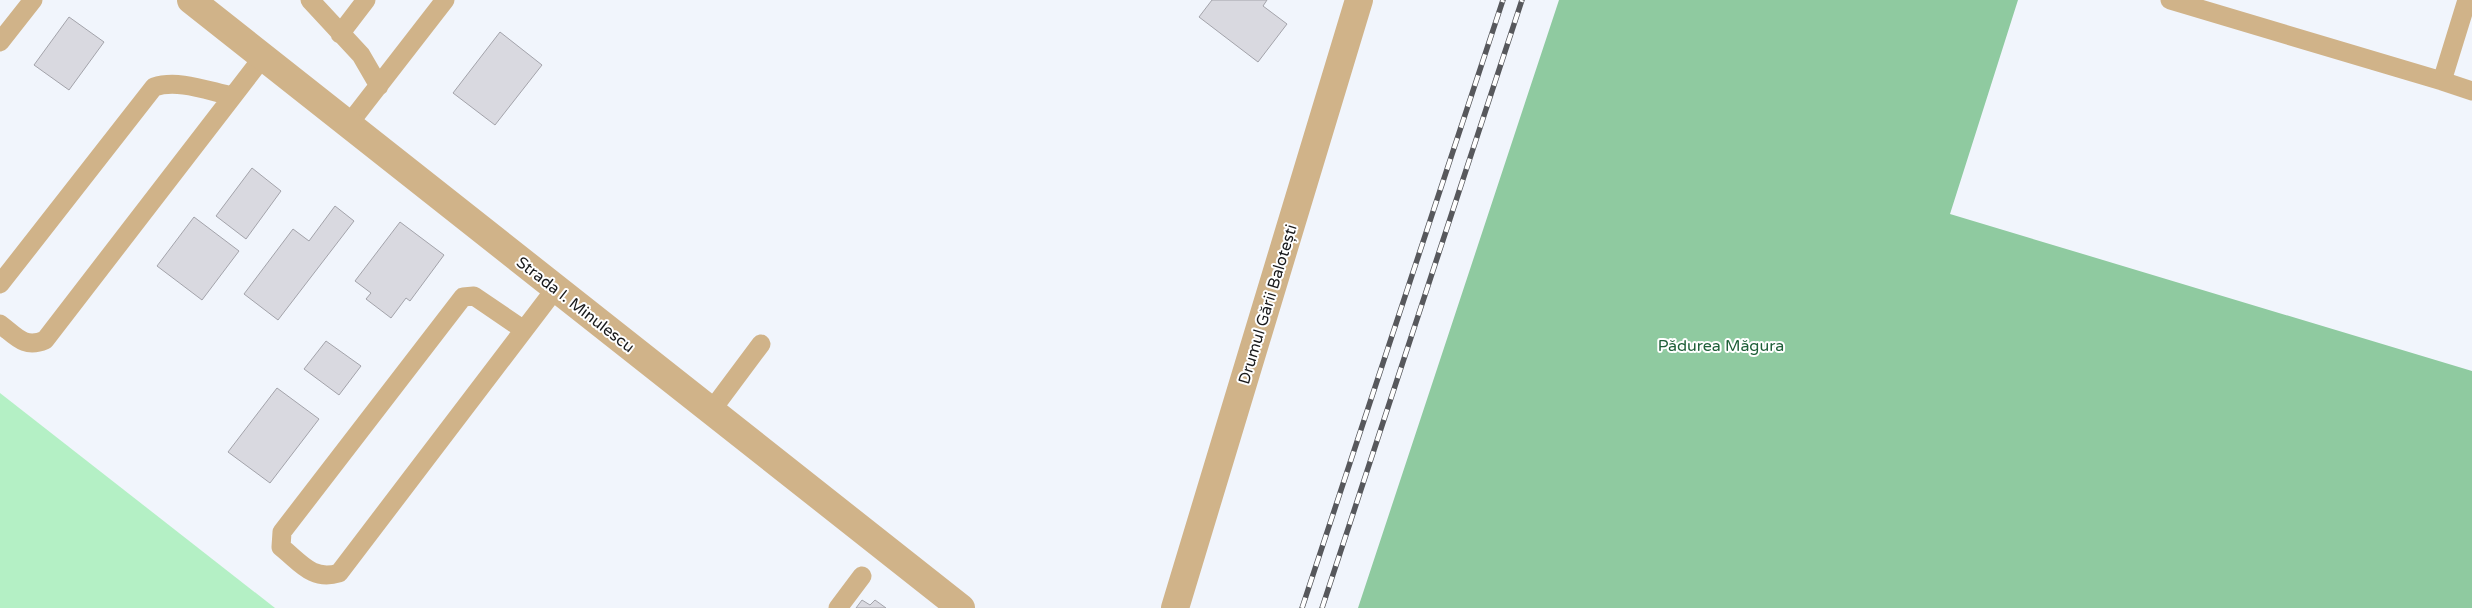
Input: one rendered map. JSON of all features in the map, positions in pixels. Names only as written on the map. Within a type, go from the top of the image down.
[{"type":"street","name":"Strada I. Minulescu","points":[[191,0],[961,608]]},
{"type":"street","name":"Drumul Gării Balotești","points":[[1175,608],[1359,0]]},
{"type":"lane","points":[[0,42],[33,0]]},
{"type":"lane","points":[[310,0],[361,55],[379,86]]},
{"type":"lane","points":[[340,34],[366,0]]},
{"type":"lane","points":[[348,124],[445,0]]},
{"type":"lane","points":[[2170,0],[2472,91]]},
{"type":"lane","points":[[2442,81],[2467,0]]},
{"type":"lane","points":[[0,324],[26,344],[35,344],[45,340],[263,57]]},
{"type":"lane","points":[[0,284],[154,87],[163,84],[182,85],[232,96]]},
{"type":"lane","points":[[524,330],[474,296],[462,297],[282,532],[281,547],[315,574],[328,576],[339,573],[556,288]]},
{"type":"lane","points":[[712,411],[761,344]]},
{"type":"lane","points":[[838,608],[862,576]]},
{"type":"green space","name":"Pădurea Măgura","points":[[1559,0],[2018,0],[1950,214],[2472,371],[2472,608],[1358,608]]},
{"type":"green space","points":[[0,393],[275,608],[0,608]]},
{"type":"building","points":[[1212,0],[1267,0],[1263,6],[1287,24],[1258,62],[1199,17]]},
{"type":"building","points":[[69,17],[104,42],[69,90],[34,65]]},
{"type":"building","points":[[500,32],[542,65],[495,125],[453,93]]},
{"type":"building","points":[[252,168],[281,191],[246,239],[216,216]]},
{"type":"building","points":[[335,206],[354,221],[278,320],[244,294],[293,229],[309,241]]},
{"type":"building","points":[[194,217],[239,251],[202,300],[157,266]]},
{"type":"building","points":[[400,222],[444,255],[410,301],[406,298],[391,318],[366,299],[371,293],[355,281]]},
{"type":"building","points":[[326,341],[361,366],[339,395],[304,369]]},
{"type":"building","points":[[277,388],[319,419],[270,483],[228,452]]},
{"type":"building","points":[[862,600],[870,605],[875,600],[886,608],[856,608]]},
{"type":"railway","points":[[1302,608],[1503,0]]},
{"type":"railway","points":[[1322,608],[1522,0]]}]
